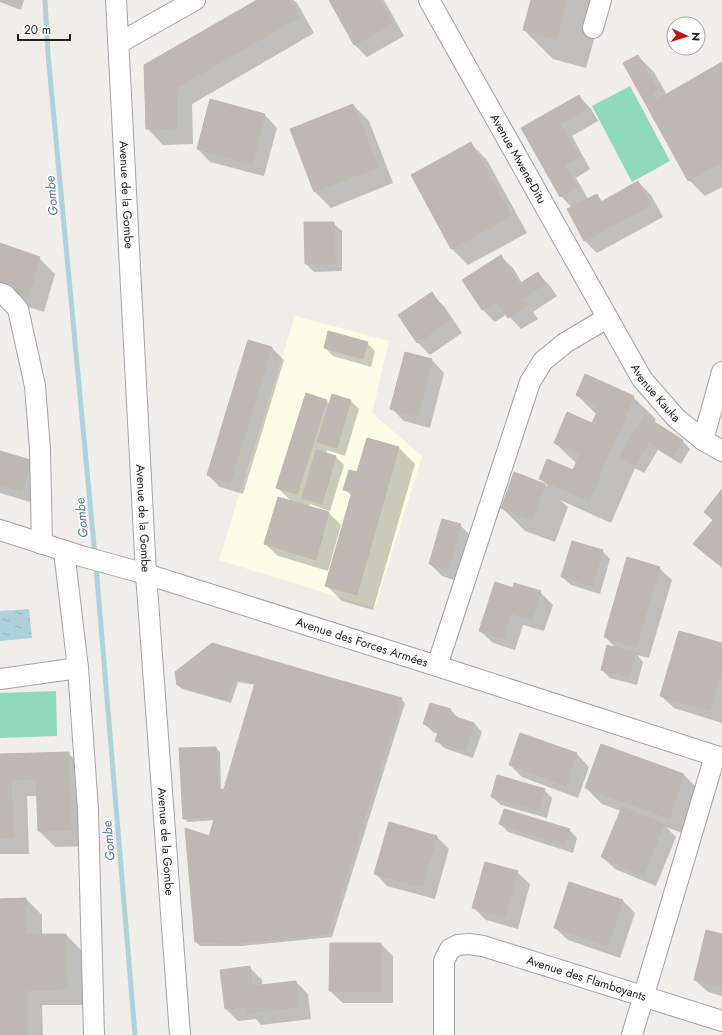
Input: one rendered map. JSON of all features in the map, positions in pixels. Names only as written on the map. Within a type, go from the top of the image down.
[{"type":"street","name":"Avenue de la Gombe","points":[[116,0],[146,574],[180,1035]]},
{"type":"street","points":[[119,43],[195,0]]},
{"type":"street","name":"Avenue Mwene-Ditu","points":[[429,0],[607,318]]},
{"type":"street","points":[[593,28],[601,0]]},
{"type":"street","points":[[0,293],[5,295],[18,309],[35,386],[40,449],[42,544]]},
{"type":"street","points":[[437,666],[530,382],[543,362],[565,343],[607,318]]},
{"type":"street","name":"Avenue Kauka","points":[[607,318],[642,379],[676,418],[703,440],[722,451]]},
{"type":"street","points":[[703,440],[722,372]]},
{"type":"street","name":"Avenue des Forces Armées","points":[[0,530],[73,554],[146,574],[719,757]]},
{"type":"street","points":[[73,554],[78,668],[88,810],[94,1035]]},
{"type":"street","points":[[0,679],[78,668]]},
{"type":"street","points":[[632,1035],[719,757]]},
{"type":"street","name":"Avenue des Flamboyants","points":[[444,1035],[444,961],[450,949],[458,945],[469,944],[483,946],[722,1021]]},
{"type":"shaded area","points":[[295,316],[389,341],[372,413],[422,456],[375,608],[219,560]]},
{"type":"green space","points":[[630,86],[670,161],[632,182],[592,106]]},
{"type":"green space","points":[[56,691],[57,736],[0,738],[0,693]]},
{"type":"water","points":[[29,609],[32,638],[0,641],[0,611]]},
{"type":"building","points":[[257,0],[289,0],[299,17],[176,88],[177,128],[146,129],[144,65]]},
{"type":"building","points":[[329,0],[379,0],[393,23],[354,45]]},
{"type":"building","points":[[531,0],[567,0],[556,39],[523,30]]},
{"type":"building","points":[[638,55],[658,90],[652,93],[656,100],[722,62],[722,162],[688,181],[623,63]]},
{"type":"building","points":[[579,95],[586,109],[560,124],[579,157],[564,165],[577,187],[560,197],[521,128]]},
{"type":"building","points":[[210,99],[265,114],[252,165],[197,149]]},
{"type":"building","points":[[353,104],[378,167],[314,192],[290,129]]},
{"type":"building","points":[[471,142],[511,216],[451,249],[411,175]]},
{"type":"building","points":[[638,181],[651,205],[584,241],[567,209],[597,194],[601,202]]},
{"type":"building","points":[[304,222],[334,222],[335,264],[305,264]]},
{"type":"building","points":[[0,243],[40,257],[28,297],[0,287]]},
{"type":"building","points":[[501,255],[519,284],[538,272],[545,284],[522,299],[527,306],[508,318],[497,301],[482,310],[462,280]]},
{"type":"building","points":[[432,292],[450,320],[417,343],[398,315]]},
{"type":"building","points":[[328,331],[368,342],[363,359],[324,348]]},
{"type":"building","points":[[248,340],[272,347],[230,483],[207,475]]},
{"type":"building","points":[[405,352],[432,359],[418,416],[390,409]]},
{"type":"building","points":[[585,374],[634,396],[589,501],[539,479],[547,459],[573,470],[580,454],[554,443],[567,412],[592,423],[600,406],[576,395]]},
{"type":"building","points":[[306,393],[327,400],[297,494],[276,488]]},
{"type":"building","points":[[332,394],[351,400],[337,448],[317,442]]},
{"type":"building","points":[[645,416],[683,440],[673,457],[649,442],[635,466],[620,456]]},
{"type":"building","points":[[367,438],[399,447],[357,595],[325,586],[352,492],[343,490],[349,470],[357,472]]},
{"type":"building","points":[[316,450],[336,456],[322,504],[302,498]]},
{"type":"building","points":[[0,451],[31,460],[22,491],[0,485]]},
{"type":"building","points":[[514,472],[545,484],[533,520],[501,508]]},
{"type":"building","points":[[722,489],[722,560],[718,564],[693,544],[713,520],[704,512]]},
{"type":"building","points":[[278,497],[329,512],[316,560],[264,544]]},
{"type":"building","points":[[442,519],[461,524],[448,570],[429,564]]},
{"type":"building","points":[[572,541],[603,550],[592,586],[561,577]]},
{"type":"building","points":[[627,557],[660,567],[636,647],[604,637]]},
{"type":"building","points":[[495,582],[513,588],[514,583],[541,591],[532,620],[511,613],[503,639],[479,631]]},
{"type":"building","points":[[679,631],[722,643],[722,669],[710,711],[660,696]]},
{"type":"building","points":[[212,643],[321,675],[237,943],[195,942],[185,828],[209,836],[215,816],[183,819],[179,748],[216,747],[218,790],[224,789],[255,683],[234,678],[227,700],[177,685],[175,672]]},
{"type":"building","points":[[607,645],[636,653],[629,677],[601,670]]},
{"type":"building","points":[[321,675],[402,698],[328,934],[237,943]]},
{"type":"building","points":[[430,703],[451,709],[450,715],[474,723],[465,751],[435,741],[439,730],[423,724]]},
{"type":"building","points":[[520,733],[577,753],[566,786],[509,765]]},
{"type":"building","points":[[601,744],[684,774],[669,818],[585,788]]},
{"type":"building","points":[[69,752],[71,830],[38,831],[36,779],[11,780],[13,838],[0,838],[0,754]]},
{"type":"building","points":[[497,775],[545,789],[538,810],[491,797]]},
{"type":"building","points":[[622,807],[664,824],[644,875],[601,857]]},
{"type":"building","points":[[504,809],[570,829],[564,845],[499,824]]},
{"type":"building","points":[[389,822],[437,836],[422,887],[374,874]]},
{"type":"building","points":[[485,862],[518,871],[505,917],[472,908]]},
{"type":"building","points":[[569,882],[623,900],[608,946],[554,928]]},
{"type":"building","points":[[26,898],[26,934],[66,934],[67,989],[27,990],[27,1035],[0,1035],[0,899]]},
{"type":"building","points":[[706,930],[722,934],[722,987],[694,980]]},
{"type":"building","points":[[330,943],[381,943],[381,991],[329,991]]},
{"type":"building","points":[[250,966],[252,986],[296,981],[299,1007],[248,1013],[247,1007],[225,1009],[220,970]]},
{"type":"waterway","name":"Gombe","points":[[45,0],[48,54],[95,556]]},
{"type":"waterway","name":"Gombe","points":[[96,566],[135,1035]]}]
